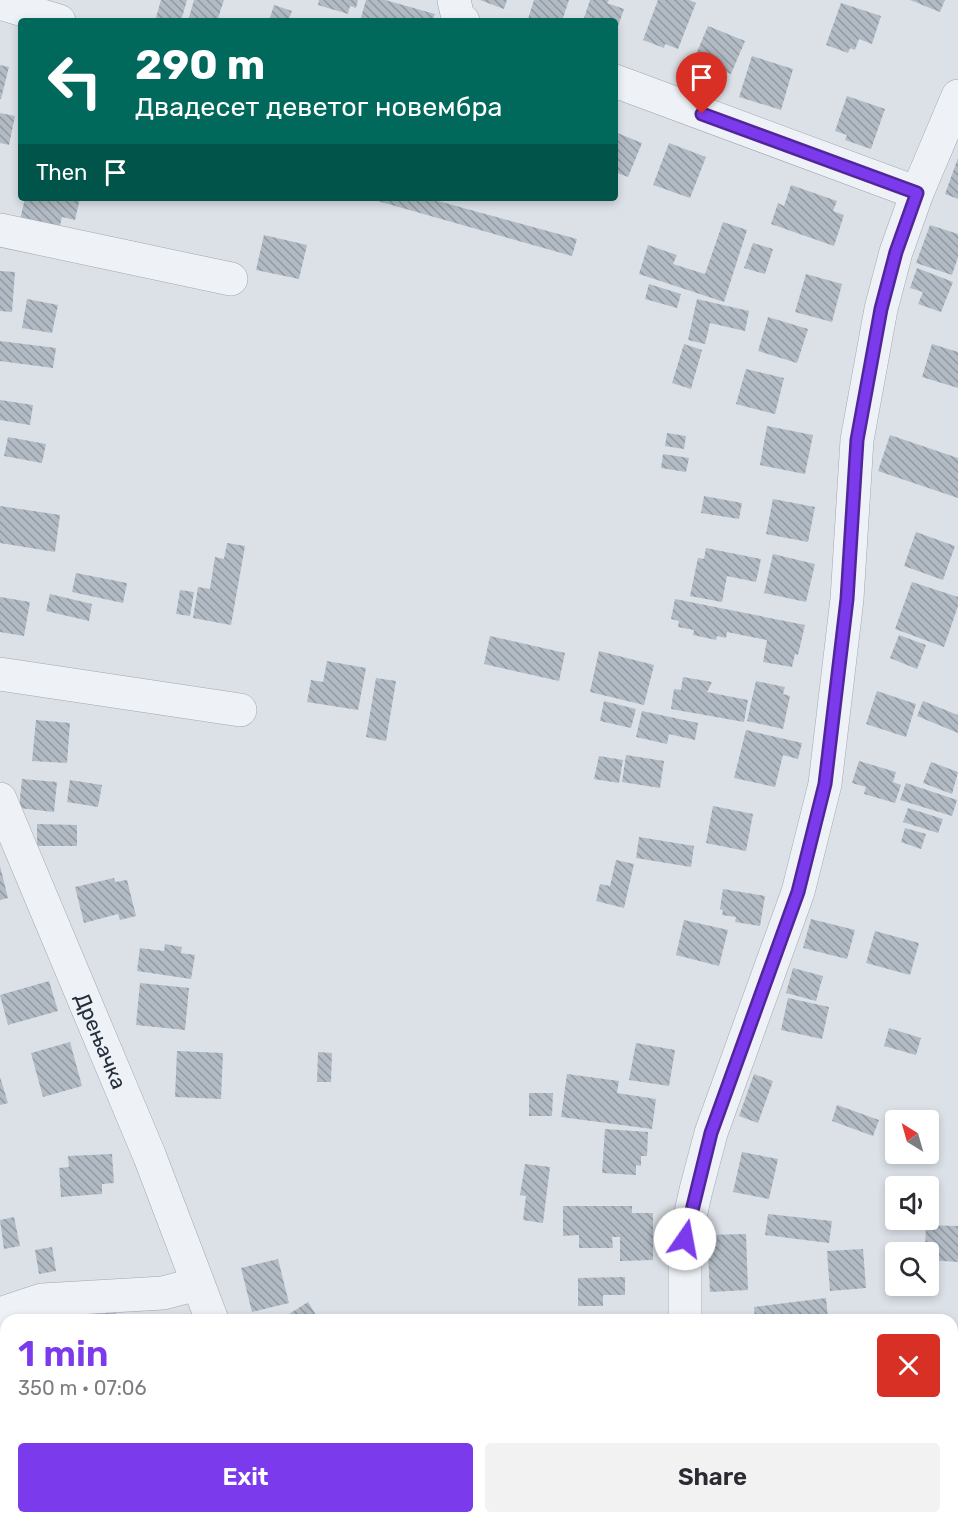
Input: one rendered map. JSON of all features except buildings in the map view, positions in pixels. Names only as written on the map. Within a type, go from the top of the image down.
[{"type":"street","points":[[454,0],[458,18]]},
{"type":"street","points":[[0,3],[49,18]]},
{"type":"street","points":[[618,82],[917,193]]},
{"type":"street","points":[[685,1314],[685,1239],[711,1133],[798,892],[825,784],[847,599],[859,428],[881,309],[896,252],[917,193],[958,96]]},
{"type":"street","points":[[0,230],[231,279]]},
{"type":"street","points":[[0,674],[240,710]]},
{"type":"street","name":"Дрењачка","points":[[0,800],[150,1157],[210,1314]]},
{"type":"street","points":[[0,1314],[42,1300],[163,1293],[198,1284]]},
{"type":"route","points":[[685,1239],[711,1133],[798,892],[825,784],[847,599],[857,440],[881,309],[896,252],[917,193],[702,114]]}]
